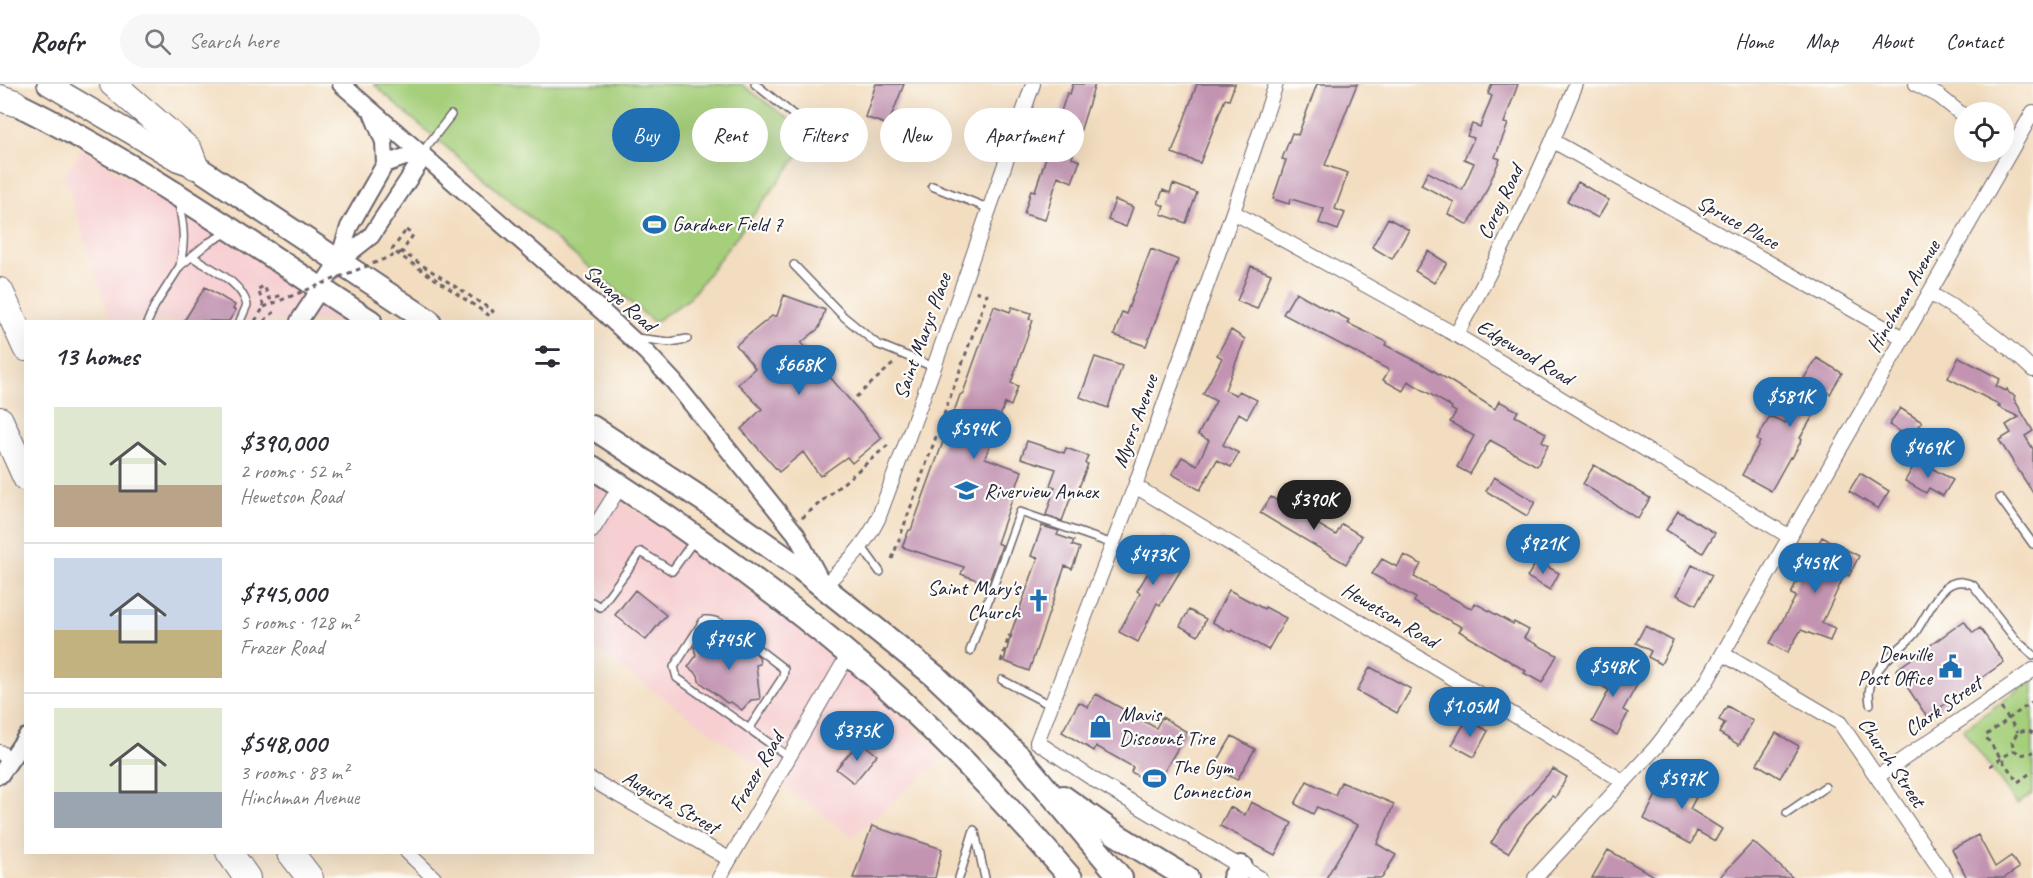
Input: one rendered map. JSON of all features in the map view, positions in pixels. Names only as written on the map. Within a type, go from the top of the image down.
[{"type":"highway","points":[[113,84],[189,150],[195,166],[427,320]]},
{"type":"highway","points":[[5,99],[100,147],[177,194],[368,320]]},
{"type":"highway","points":[[0,291],[24,344]]},
{"type":"highway","points":[[0,420],[24,474]]},
{"type":"highway","points":[[594,428],[705,501],[824,586],[935,676],[1007,743],[1121,878]]},
{"type":"highway","points":[[594,467],[748,575],[848,655],[920,718],[1003,802],[1071,878]]},
{"type":"highway","points":[[1042,783],[1117,835],[1187,878]]},
{"type":"highway","points":[[230,854],[247,878]]},
{"type":"highway","points":[[292,854],[310,878]]},
{"type":"main road","points":[[48,84],[177,160],[195,166]]},
{"type":"street","name":"Savage Road","points":[[340,84],[631,338],[674,382],[796,534],[824,586]]},
{"type":"street","name":"Saint Marys Place","points":[[824,586],[862,547],[871,535],[878,519],[1033,84]]},
{"type":"street","name":"Myers Avenue","points":[[1037,742],[1135,486],[1276,84]]},
{"type":"street","name":"Corey Road","points":[[1456,335],[1553,141],[1576,84]]},
{"type":"street","points":[[1916,84],[1939,96],[1954,108]]},
{"type":"street","points":[[300,320],[338,262],[349,227],[385,164],[384,142],[372,111]]},
{"type":"street","name":"Hinchman Avenue","points":[[2014,140],[2033,112]]},
{"type":"street","name":"Spruce Place","points":[[1553,141],[1903,339]]},
{"type":"street","points":[[385,164],[405,157],[424,156]]},
{"type":"street","points":[[338,262],[371,236],[424,156]]},
{"type":"street","name":"Hinchman Avenue","points":[[1535,878],[1656,747],[1687,708],[1723,654],[1929,293],[2000,162]]},
{"type":"street","name":"Edgewood Road","points":[[1233,212],[1456,335],[1790,537]]},
{"type":"street","points":[[1929,293],[1981,325],[2012,349],[2033,370]]},
{"type":"street","points":[[594,528],[621,485]]},
{"type":"street","name":"Hewetson Road","points":[[1135,486],[1623,781]]},
{"type":"street","name":"Church Street","points":[[1723,654],[1840,723],[1946,878]]},
{"type":"street","name":"Frazer Road","points":[[718,878],[848,655]]},
{"type":"street","name":"Clark Street","points":[[1877,777],[2033,670]]},
{"type":"street","points":[[0,775],[5,756],[24,739]]},
{"type":"street","points":[[1007,743],[1037,742],[1245,874]]},
{"type":"street","name":"Augusta Street","points":[[594,781],[729,859]]},
{"type":"street","points":[[409,854],[434,878]]},
{"type":"lane","points":[[755,84],[785,108]]},
{"type":"lane","points":[[424,156],[427,146],[450,115]]},
{"type":"lane","points":[[932,186],[990,209]]},
{"type":"lane","points":[[148,320],[180,266],[185,236],[177,194]]},
{"type":"lane","points":[[180,266],[208,243],[232,230]]},
{"type":"lane","points":[[193,257],[234,284],[244,294],[247,305],[240,320]]},
{"type":"lane","points":[[794,265],[843,316],[877,344],[934,367]]},
{"type":"lane","points":[[631,338],[670,342],[687,339]]},
{"type":"lane","points":[[2000,498],[2033,544]]},
{"type":"lane","points":[[970,651],[1020,512],[1113,544]]},
{"type":"lane","points":[[594,603],[600,607],[640,552],[672,571],[697,538]]},
{"type":"lane","points":[[862,547],[880,572]]},
{"type":"lane","points":[[1870,704],[1869,692],[1872,681],[1887,658],[1913,634],[1944,589],[1953,583],[1962,581],[1973,585],[2016,640],[2033,655]]},
{"type":"lane","points":[[742,637],[728,626],[714,620],[704,620],[674,667],[677,678],[789,757]]},
{"type":"lane","points":[[749,729],[783,678],[784,669],[758,649]]},
{"type":"lane","points":[[1002,680],[1052,705]]},
{"type":"lane","points":[[1787,813],[1824,787]]},
{"type":"lane","points":[[959,878],[974,830],[985,878]]},
{"type":"path","points":[[256,320],[264,307],[402,252],[413,235],[406,230],[392,250],[490,316],[493,311],[402,252]]},
{"type":"path","points":[[264,307],[258,289],[264,286],[270,299],[282,295]]},
{"type":"path","points":[[892,560],[987,296],[973,290]]},
{"type":"path","points":[[265,320],[274,312]]},
{"type":"path","points":[[856,397],[896,362]]},
{"type":"path","points":[[799,520],[888,445]]},
{"type":"path","points":[[1001,663],[1009,636],[1012,637]]},
{"type":"path","points":[[2033,704],[2032,702],[1985,736],[2018,782],[2033,771]]},
{"type":"path","points":[[1998,704],[2018,732]]},
{"type":"path","points":[[2032,754],[2021,755],[2014,750],[2012,738],[2018,732],[2026,730],[2033,733]]},
{"type":"path","points":[[1990,766],[2014,750]]},
{"type":"shaded area","points":[[82,149],[349,320],[111,320],[64,175]]},
{"type":"shaded area","points":[[594,481],[835,652],[945,757],[852,837],[765,770],[594,649]]},
{"type":"green space","points":[[374,84],[741,84],[780,112],[780,162],[793,162],[689,299],[654,322]]},
{"type":"green space","points":[[2033,679],[2033,793],[2017,804],[1963,730]]},
{"type":"building","points":[[876,84],[904,84],[895,108],[880,108],[880,122],[868,118],[868,108]]},
{"type":"building","points":[[1073,84],[1095,84],[1084,119],[1084,108],[1062,108],[1067,93],[1070,94]]},
{"type":"building","points":[[1197,84],[1235,84],[1229,100],[1225,99],[1200,163],[1172,153]]},
{"type":"building","points":[[1317,84],[1357,84],[1325,165],[1348,173],[1335,209],[1345,213],[1338,230],[1319,223],[1324,209],[1291,199],[1289,204],[1273,199],[1286,160],[1282,159],[1292,133],[1298,135]]},
{"type":"building","points":[[1492,84],[1518,84],[1504,123],[1508,124],[1495,157],[1500,159],[1468,225],[1448,214],[1454,202],[1421,185],[1428,172],[1462,190],[1474,163],[1464,159],[1474,138],[1467,136],[1472,124],[1480,127],[1492,96],[1488,94]]},
{"type":"building","points":[[1044,162],[1080,162],[1072,182],[1058,176],[1045,220],[1024,214],[1031,190],[1035,191]]},
{"type":"building","points":[[1578,182],[1609,200],[1598,218],[1567,201]]},
{"type":"building","points":[[1173,184],[1197,193],[1186,223],[1161,214],[1164,206],[1158,203],[1163,190],[1170,193]]},
{"type":"building","points":[[1115,200],[1133,207],[1126,227],[1108,220]]},
{"type":"building","points":[[1388,218],[1409,230],[1392,259],[1372,247]]},
{"type":"building","points":[[1151,249],[1178,260],[1146,346],[1114,335],[1122,312],[1126,314]]},
{"type":"building","points":[[1428,251],[1447,263],[1434,283],[1415,271]]},
{"type":"building","points":[[1251,266],[1271,274],[1257,309],[1237,301]]},
{"type":"building","points":[[205,287],[235,305],[233,309],[236,310],[230,320],[185,320]]},
{"type":"building","points":[[1296,292],[1349,320],[1347,323],[1387,342],[1385,345],[1426,366],[1495,409],[1499,401],[1518,411],[1515,416],[1546,433],[1542,441],[1548,445],[1537,466],[1490,440],[1470,474],[1457,467],[1474,436],[1450,422],[1456,412],[1451,409],[1452,407],[1408,381],[1403,391],[1383,380],[1389,370],[1283,314]]},
{"type":"building","points":[[784,295],[825,310],[819,328],[801,343],[882,438],[852,463],[847,457],[820,476],[803,452],[779,472],[741,429],[762,409],[738,384],[755,368],[736,345],[772,316],[777,316]]},
{"type":"building","points":[[994,306],[1010,312],[1012,307],[1031,313],[1029,319],[1033,320],[1011,383],[1018,386],[1011,406],[1005,403],[985,458],[1022,471],[997,543],[1002,545],[988,584],[961,574],[964,567],[902,547],[911,530]]},
{"type":"building","points":[[1231,330],[1245,339],[1225,390],[1236,395],[1239,391],[1257,400],[1247,418],[1239,413],[1223,445],[1239,453],[1231,467],[1217,460],[1200,490],[1172,474],[1182,457],[1197,465],[1209,440],[1198,435],[1216,401],[1203,394],[1222,358],[1217,355]]},
{"type":"building","points":[[1095,357],[1122,366],[1108,408],[1080,397]]},
{"type":"building","points":[[1959,357],[2000,379],[1996,386],[2006,391],[2007,389],[2015,396],[2014,399],[2033,431],[2025,436],[2033,449],[2033,493],[1999,440],[2011,433],[2006,425],[2019,417],[1948,378]]},
{"type":"building","points":[[1817,358],[1842,373],[1830,394],[1827,392],[1800,438],[1802,439],[1792,458],[1790,457],[1771,491],[1742,475],[1760,442],[1757,440],[1770,416],[1785,423],[1809,381],[1804,378]]},
{"type":"building","points":[[1900,408],[1922,422],[1919,426],[1930,433],[1923,445],[1889,425]]},
{"type":"building","points":[[1027,441],[1064,453],[1066,448],[1088,456],[1085,463],[1088,464],[1076,495],[1072,494],[1062,521],[1046,515],[1055,487],[1050,485],[1056,469],[1021,458]]},
{"type":"building","points":[[1917,460],[1953,480],[1943,496],[1929,488],[1926,493],[1905,481]]},
{"type":"building","points":[[1594,465],[1650,498],[1638,519],[1583,484]]},
{"type":"building","points":[[1860,473],[1889,491],[1878,509],[1849,491]]},
{"type":"building","points":[[1494,477],[1535,502],[1527,516],[1486,491]]},
{"type":"building","points":[[1271,497],[1336,535],[1342,524],[1362,536],[1346,564],[1260,513]]},
{"type":"building","points":[[1678,511],[1715,533],[1703,553],[1666,530]]},
{"type":"building","name":"Saint Mary's Church","points":[[1042,526],[1059,531],[1057,535],[1074,541],[1072,545],[1080,548],[1072,569],[1065,566],[1029,671],[1004,661],[1012,630],[1038,558],[1031,556]]},
{"type":"building","points":[[1162,536],[1174,543],[1170,550],[1187,560],[1160,605],[1157,603],[1138,642],[1119,632],[1140,593],[1137,591],[1154,563],[1142,556],[1152,539],[1157,543]]},
{"type":"building","points":[[1822,537],[1859,556],[1849,576],[1845,574],[1822,623],[1835,628],[1830,641],[1801,630],[1787,653],[1770,643],[1796,596],[1791,594],[1800,574],[1802,575]]},
{"type":"building","points":[[1404,555],[1421,564],[1414,577],[1472,609],[1475,603],[1529,630],[1524,638],[1557,655],[1542,683],[1459,631],[1462,627],[1414,602],[1416,598],[1372,574],[1382,559],[1397,567]]},
{"type":"building","points":[[1537,561],[1559,573],[1550,590],[1527,577]]},
{"type":"building","points":[[1692,565],[1712,575],[1696,605],[1677,595]]},
{"type":"building","points":[[635,590],[666,615],[646,640],[615,615]]},
{"type":"building","points":[[1229,590],[1286,618],[1268,650],[1232,629],[1230,632],[1212,622]]},
{"type":"building","points":[[1189,610],[1206,619],[1198,636],[1180,626]]},
{"type":"building","name":"Denville Post Office","points":[[1964,621],[1973,633],[1980,628],[2004,662],[1927,717],[1896,670]]},
{"type":"building","points":[[1645,626],[1673,641],[1661,664],[1648,657],[1651,651],[1636,643]]},
{"type":"building","points":[[757,637],[757,644],[752,649],[759,657],[760,664],[756,665],[760,699],[751,700],[742,710],[731,702],[727,703],[699,681],[698,675],[688,667],[696,656],[694,647],[729,643],[729,639],[744,642],[748,638]]},
{"type":"building","points":[[1602,662],[1638,683],[1623,710],[1628,713],[1617,735],[1592,722],[1609,690],[1592,680]]},
{"type":"building","points":[[1370,667],[1411,689],[1397,713],[1357,691]]},
{"type":"building","points":[[1096,694],[1156,728],[1162,717],[1187,732],[1156,786],[1131,772],[1133,767],[1096,746],[1094,751],[1062,732],[1079,702],[1088,707]]},
{"type":"building","points":[[1727,706],[1753,721],[1739,745],[1719,733],[1725,723],[1719,720]]},
{"type":"building","points":[[1467,719],[1488,731],[1474,757],[1452,745]]},
{"type":"building","points":[[1776,733],[1799,746],[1780,778],[1757,764]]},
{"type":"building","points":[[1232,736],[1255,749],[1237,780],[1214,767]]},
{"type":"building","points":[[860,741],[877,755],[854,783],[836,769]]},
{"type":"building","points":[[1685,767],[1706,778],[1690,809],[1722,829],[1715,841],[1697,831],[1691,844],[1644,819],[1657,793],[1668,799]]},
{"type":"building","points":[[1553,769],[1567,777],[1555,798],[1552,796],[1526,825],[1508,853],[1491,843],[1503,824]]},
{"type":"building","points":[[1307,781],[1335,795],[1341,782],[1394,804],[1377,844],[1396,855],[1382,878],[1326,878],[1358,825],[1317,807],[1313,814],[1295,804]]},
{"type":"building","points":[[1251,802],[1292,823],[1275,855],[1220,826],[1230,807],[1245,815]]},
{"type":"building","points":[[872,826],[942,849],[935,878],[853,878]]},
{"type":"building","points":[[1978,835],[1995,867],[2011,856],[2019,868],[2004,878],[1967,878],[1952,849]]},
{"type":"building","points":[[1753,842],[1793,878],[1719,878]]},
{"type":"building","points":[[1608,850],[1658,878],[1592,878]]},
{"type":"place","name":"Gardner Field 7","points":[[654,224]]},
{"type":"place","name":"Riverview Annex","points":[[966,491]]},
{"type":"place","name":"Saint Mary's Church","points":[[1038,600]]},
{"type":"place","name":"Denville Post Office","points":[[1950,666]]},
{"type":"place","name":"Mavis Discount Tire","points":[[1101,726]]},
{"type":"place","name":"The Gym Connection","points":[[1154,779]]}]
